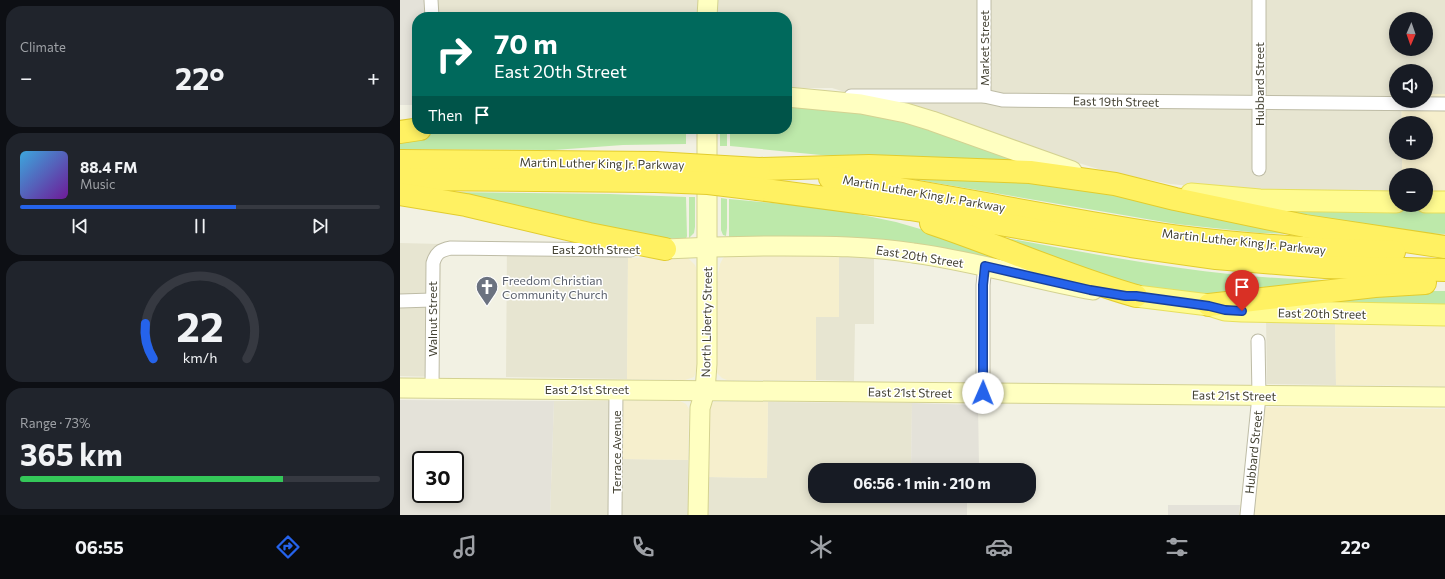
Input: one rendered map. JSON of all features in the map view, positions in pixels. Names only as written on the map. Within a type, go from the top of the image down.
[{"type":"highway","points":[[400,132],[412,130]]},
{"type":"highway","name":"Martin Luther King Jr. Parkway","points":[[400,161],[655,172],[759,179],[816,176],[884,186],[1180,237],[1313,249],[1445,253]]},
{"type":"highway","points":[[759,179],[869,166],[1036,172],[1115,184],[1305,226],[1445,247]]},
{"type":"highway","name":"Martin Luther King Jr. Parkway","points":[[400,179],[655,172]]},
{"type":"highway","name":"Martin Luther King Jr. Parkway","points":[[759,179],[910,209],[1138,248],[1216,258],[1311,266],[1445,270]]},
{"type":"highway","points":[[400,194],[466,205],[581,232],[665,248]]},
{"type":"highway","points":[[910,209],[928,222],[978,239],[1084,280],[1136,296]]},
{"type":"highway","points":[[1209,306],[1375,286],[1445,281]]},
{"type":"main road","points":[[1115,184],[1180,193],[1246,199],[1389,202]]},
{"type":"main road","points":[[1433,202],[1445,202]]},
{"type":"main road","name":"East 20th Street","points":[[1136,296],[1209,306],[1225,310],[1260,312],[1445,315]]},
{"type":"street","points":[[431,0],[432,12]]},
{"type":"street","points":[[707,12],[708,0]]},
{"type":"street","name":"Market Street","points":[[984,0],[984,96]]},
{"type":"street","name":"Hubbard Street","points":[[1259,0],[1259,168]]},
{"type":"street","name":"East 19th Street","points":[[792,97],[984,96],[1002,100],[1445,104]]},
{"type":"street","points":[[792,97],[861,104],[906,113],[1061,168],[1115,184]]},
{"type":"street","name":"North Liberty Street","points":[[698,515],[700,408],[705,391],[707,364],[707,134]]},
{"type":"street","name":"East 20th Street","points":[[438,252],[451,248],[599,250],[708,246],[827,246],[879,249],[926,254],[1086,289],[1126,296],[1136,296]]},
{"type":"street","name":"Walnut Street","points":[[432,388],[433,263],[438,252]]},
{"type":"street","points":[[983,393],[983,285],[985,266]]},
{"type":"street","points":[[400,301],[432,300]]},
{"type":"street","name":"Hubbard Street","points":[[1247,515],[1259,396],[1258,341]]},
{"type":"street","name":"East 21st Street","points":[[400,388],[1445,397]]},
{"type":"street","name":"Terrace Avenue","points":[[615,515],[616,389]]},
{"type":"shaded area","points":[[400,0],[425,0],[426,12],[412,12],[412,105],[400,105]]},
{"type":"shaded area","points":[[425,0],[699,0],[699,12],[426,12]]},
{"type":"shaded area","points":[[716,0],[1445,0],[1445,94],[1433,94],[1433,64],[1389,64],[1389,108],[1401,108],[1402,116],[1389,116],[1389,160],[1402,160],[1402,168],[1389,168],[1389,192],[1266,193],[1170,184],[1105,171],[832,88],[792,88],[792,12],[716,12]]},
{"type":"shaded area","points":[[1433,94],[1445,94],[1445,193],[1433,193],[1433,168],[1402,168],[1402,160],[1433,160],[1433,116],[1402,116],[1401,108],[1433,108]]},
{"type":"shaded area","points":[[400,243],[441,244],[439,377],[400,376]]},
{"type":"shaded area","points":[[507,243],[599,245],[628,258],[627,379],[506,377]]},
{"type":"shaded area","points":[[839,253],[874,256],[874,324],[855,324],[854,381],[816,380],[816,317],[839,317]]},
{"type":"shaded area","points":[[839,253],[839,317],[816,317],[816,380],[727,380],[722,378],[717,373],[716,368],[716,287],[720,264],[723,258],[729,254]]},
{"type":"shaded area","points":[[628,258],[688,258],[695,265],[699,276],[698,365],[694,377],[685,380],[627,379]]},
{"type":"shaded area","points":[[1266,318],[1335,318],[1336,385],[1267,384]]},
{"type":"shaded area","points":[[1335,318],[1445,323],[1445,386],[1336,385]]},
{"type":"shaded area","points":[[400,400],[554,401],[550,515],[400,515]]},
{"type":"shaded area","points":[[554,401],[623,401],[623,459],[688,460],[688,515],[550,515]]},
{"type":"shaded area","points":[[623,401],[680,401],[686,404],[689,409],[688,460],[623,459]]},
{"type":"shaded area","points":[[714,402],[768,402],[767,478],[708,477],[708,410],[710,405]]},
{"type":"shaded area","points":[[768,402],[912,403],[911,463],[808,463],[808,503],[890,503],[890,515],[707,515],[708,477],[767,478]]},
{"type":"shaded area","points":[[912,403],[978,405],[979,463],[911,463]]},
{"type":"shaded area","points":[[1253,407],[1445,409],[1445,515],[1239,515]]},
{"type":"shaded area","points":[[890,503],[967,503],[967,515],[890,515]]},
{"type":"shaded area","points":[[1168,505],[1240,505],[1239,515],[1168,515]]},
{"type":"green space","points":[[792,107],[839,108],[887,114],[1032,164],[831,156],[730,146],[730,134],[792,134]]},
{"type":"green space","points":[[423,134],[686,134],[686,144],[623,145],[554,150],[400,149],[400,137]]},
{"type":"green space","points":[[720,134],[727,134],[727,146],[720,146]]},
{"type":"green space","points":[[907,178],[1040,179],[1303,234],[1260,233],[1176,224]]},
{"type":"green space","points":[[443,192],[610,194],[686,197],[687,236],[686,239],[654,238]]},
{"type":"green space","points":[[689,197],[695,197],[695,227],[694,233],[689,238]]},
{"type":"green space","points":[[721,198],[727,199],[726,236],[723,235],[721,230]]},
{"type":"green space","points":[[729,199],[805,206],[853,213],[896,222],[941,235],[1026,266],[729,238]]},
{"type":"green space","points":[[1259,205],[1389,208],[1389,212],[1433,212],[1433,209],[1445,209],[1445,234],[1420,233],[1356,226]]},
{"type":"green space","points":[[995,236],[1125,259],[1212,272],[1300,279],[1344,280],[1223,295],[1150,292]]},
{"type":"green space","points":[[1430,291],[1445,291],[1445,308],[1266,307]]},
{"type":"place","name":"Freedom Christian Community Church","points":[[487,306]]},
{"type":"route","points":[[983,393],[983,278],[985,266],[1079,288],[1126,296],[1209,306],[1225,310],[1242,311]]}]
